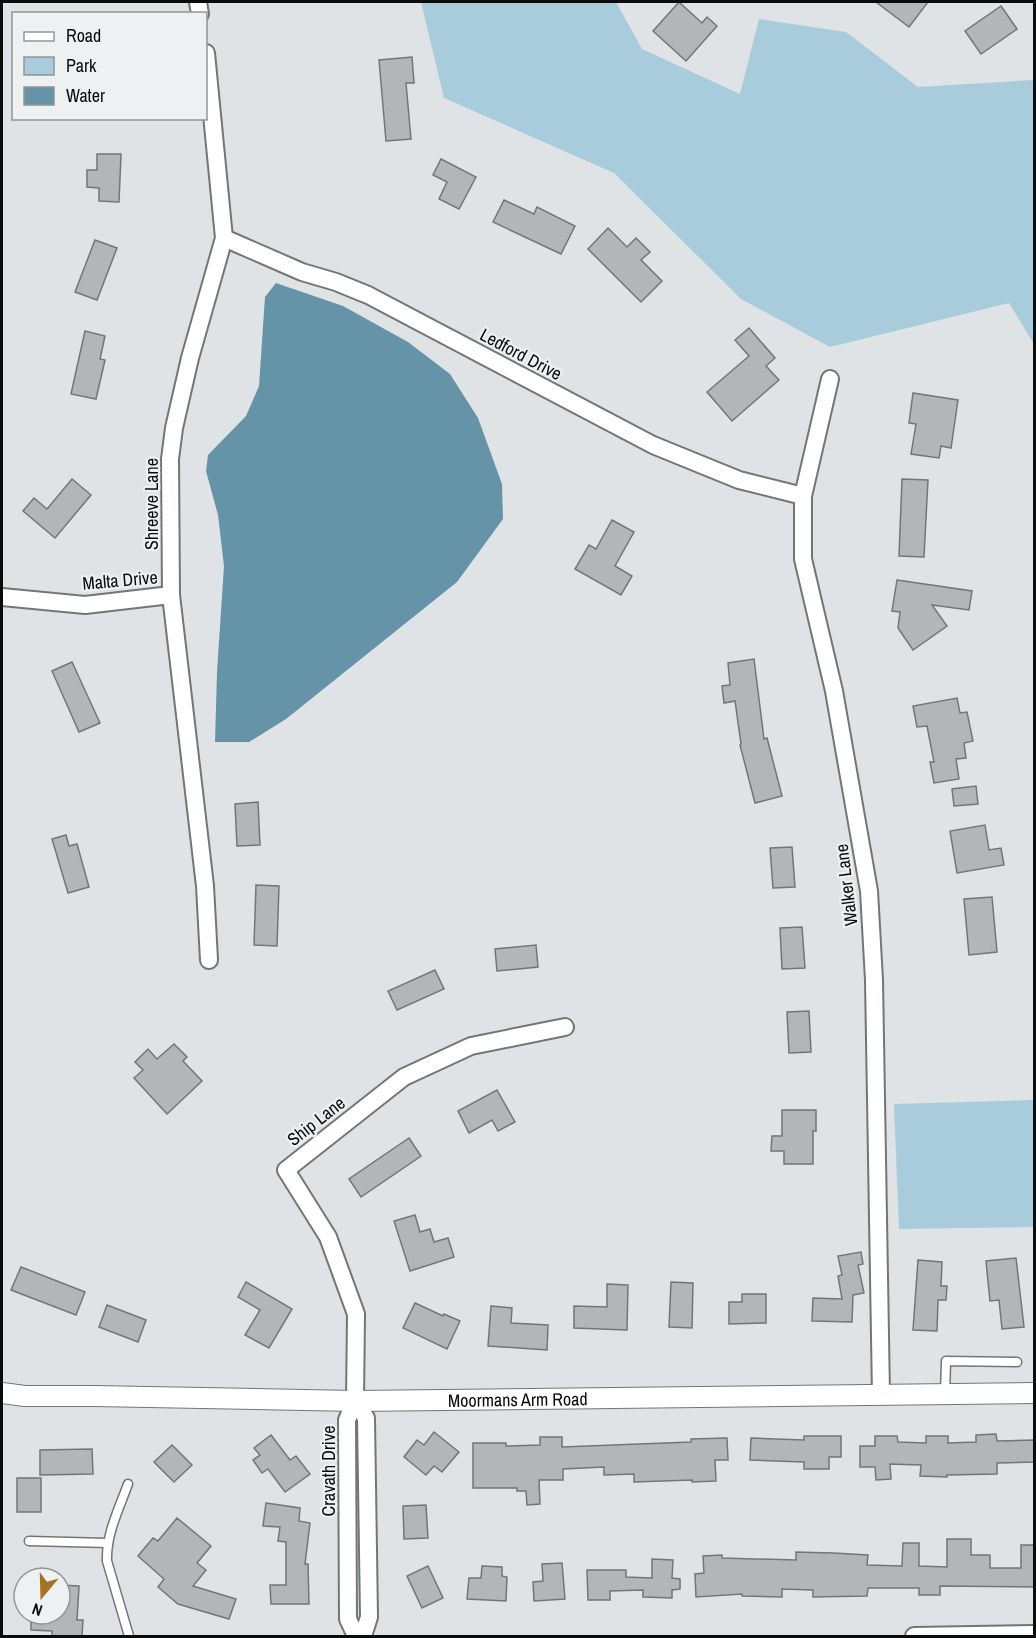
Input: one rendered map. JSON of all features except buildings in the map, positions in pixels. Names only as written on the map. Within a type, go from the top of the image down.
[{"type":"street","name":"Shreeve Lane","points":[[207,61],[224,238],[189,358],[174,428],[170,459],[171,595],[205,886],[209,960]]},
{"type":"street","name":"Ledford Drive","points":[[224,238],[302,272],[368,295],[653,445],[739,480],[803,496]]},
{"type":"street","name":"Walker Lane","points":[[830,378],[803,496],[803,558],[834,691],[869,891],[874,980],[881,1395]]},
{"type":"street","name":"Malta Drive","points":[[2,597],[85,605],[171,595]]},
{"type":"street","name":"Ship Lane","points":[[355,1401],[356,1314],[328,1237],[286,1170],[404,1077],[471,1046],[565,1027]]},
{"type":"street","name":"Moormans Arm Road","points":[[2,1393],[25,1396],[355,1401],[1035,1393]]},
{"type":"street","name":"Cravath Drive","points":[[355,1401],[347,1420],[348,1619],[356,1636]]},
{"type":"street","name":"Cravath Drive","points":[[355,1401],[366,1418],[369,1617],[363,1636]]},
{"type":"street","points":[[914,1636],[1035,1635]]},
{"type":"lane","points":[[945,1395],[946,1361],[1017,1362]]},
{"type":"lane","points":[[128,1484],[108,1543],[107,1561],[129,1636]]},
{"type":"lane","points":[[29,1541],[108,1543]]},
{"type":"green space","points":[[421,2],[616,2],[642,49],[740,94],[759,19],[846,32],[918,87],[1034,80],[1034,344],[1009,303],[830,347],[741,299],[614,173],[444,98]]},
{"type":"green space","points":[[1034,1100],[1034,1227],[899,1229],[894,1104]]},
{"type":"water","points":[[276,283],[343,306],[408,342],[450,374],[478,418],[502,484],[503,519],[457,582],[286,719],[249,742],[215,742],[224,566],[218,515],[206,471],[208,455],[246,416],[259,386],[265,297]]}]
